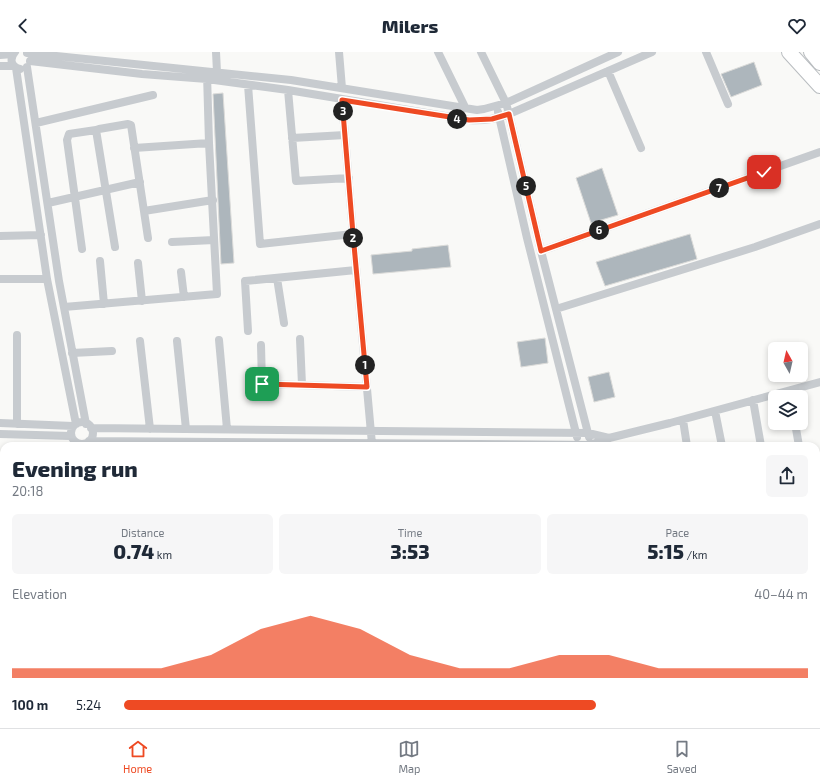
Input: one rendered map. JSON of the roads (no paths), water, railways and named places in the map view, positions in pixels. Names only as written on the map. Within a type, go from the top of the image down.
[{"type":"highway","points":[[789,52],[820,86]]},
{"type":"highway","points":[[811,52],[820,63]]},
{"type":"street","points":[[88,442],[92,435],[88,426],[72,353],[64,307],[36,123],[29,55],[27,52],[207,75],[248,85],[288,90],[469,120],[485,120],[509,114],[652,52]]},
{"type":"street","points":[[216,52],[218,72]]},
{"type":"street","points":[[339,52],[342,88]]},
{"type":"street","points":[[438,52],[465,107]]},
{"type":"street","points":[[481,52],[506,103],[541,251],[589,442]]},
{"type":"street","points":[[0,66],[22,69],[29,64],[142,74],[207,75],[218,72],[291,80],[477,110],[496,107],[506,103],[618,52]]},
{"type":"street","points":[[706,52],[728,104]]},
{"type":"street","points":[[0,55],[14,53]]},
{"type":"street","points":[[0,434],[74,442],[71,433],[75,425],[47,279],[14,67],[11,60],[14,53]]},
{"type":"street","points":[[608,71],[640,148]]},
{"type":"street","points":[[64,307],[217,294],[207,75]]},
{"type":"street","points":[[248,85],[260,244],[353,234]]},
{"type":"street","points":[[288,90],[296,181],[349,178]]},
{"type":"street","points":[[36,123],[153,95]]},
{"type":"street","points":[[342,100],[372,442]]},
{"type":"street","points":[[496,107],[577,433],[578,442]]},
{"type":"street","points":[[82,249],[67,140],[69,134],[128,124],[131,125],[148,238]]},
{"type":"street","points":[[96,130],[115,247]]},
{"type":"street","points":[[292,138],[345,135]]},
{"type":"street","points":[[134,148],[209,143]]},
{"type":"street","points":[[541,251],[820,152]]},
{"type":"street","points":[[48,203],[140,182]]},
{"type":"street","points":[[144,211],[213,200]]},
{"type":"street","points":[[556,309],[755,247],[820,224]]},
{"type":"street","points":[[0,236],[41,235]]},
{"type":"street","points":[[172,242],[214,240]]},
{"type":"street","points":[[100,261],[104,304]]},
{"type":"street","points":[[138,263],[142,300]]},
{"type":"street","points":[[248,331],[244,281],[356,270]]},
{"type":"street","points":[[181,272],[184,297]]},
{"type":"street","points":[[277,278],[284,323]]},
{"type":"street","points":[[0,279],[47,279]]},
{"type":"street","points":[[551,332],[562,330]]},
{"type":"street","points":[[17,335],[17,424]]},
{"type":"street","points":[[300,339],[302,385]]},
{"type":"street","points":[[219,340],[227,429]]},
{"type":"street","points":[[140,341],[150,429]]},
{"type":"street","points":[[177,341],[186,429]]},
{"type":"street","points":[[261,345],[262,384],[367,387]]},
{"type":"street","points":[[72,353],[112,351]]},
{"type":"street","points":[[800,390],[820,382]]},
{"type":"street","points":[[600,442],[609,438],[683,420],[752,400],[768,397]]},
{"type":"street","points":[[752,400],[760,442]]},
{"type":"street","points":[[715,411],[721,442]]},
{"type":"street","points":[[683,420],[686,442]]},
{"type":"street","points":[[0,424],[75,425],[79,423],[88,426],[150,429],[588,433],[609,438]]},
{"type":"street","points":[[796,430],[798,442]]}]
